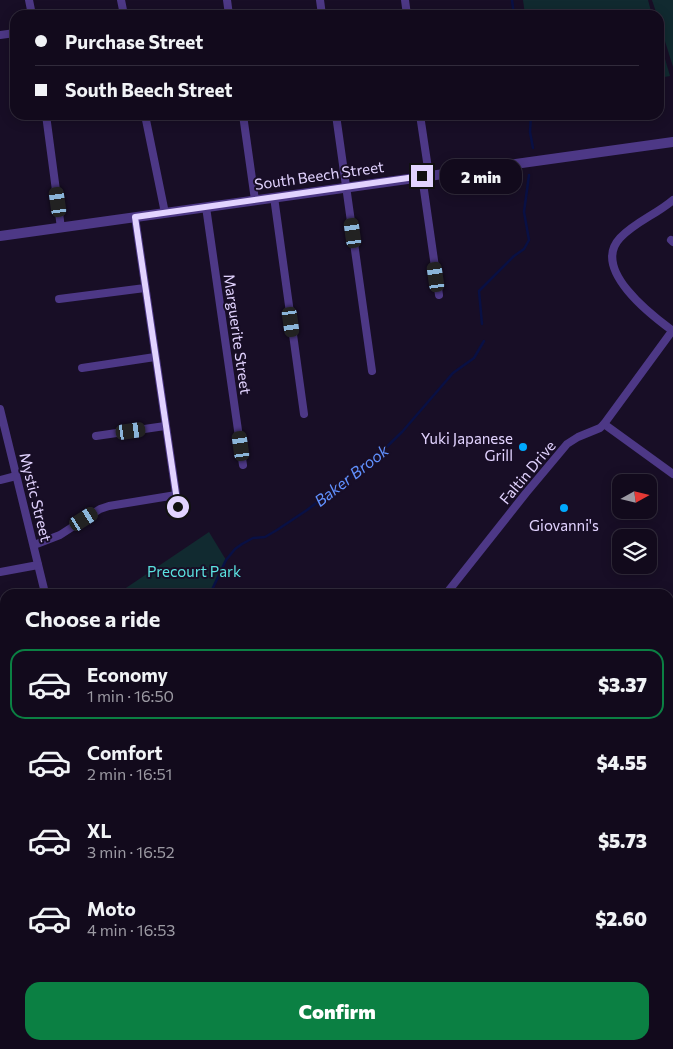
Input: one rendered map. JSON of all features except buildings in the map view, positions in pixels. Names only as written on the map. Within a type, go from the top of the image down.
[{"type":"street","points":[[47,120],[61,228]]},
{"type":"street","points":[[146,120],[165,213]]},
{"type":"street","points":[[244,120],[255,200]]},
{"type":"street","points":[[337,120],[372,371]]},
{"type":"street","points":[[420,120],[439,295]]},
{"type":"street","name":"South Beech Street","points":[[0,236],[346,186],[673,142]]},
{"type":"street","points":[[274,197],[304,414]]},
{"type":"street","points":[[673,200],[621,236],[614,246],[612,261],[617,275],[638,302],[653,317],[673,331]]},
{"type":"street","name":"Marguerite Street","points":[[206,207],[243,464]]},
{"type":"street","points":[[135,217],[178,507]]},
{"type":"street","points":[[59,299],[145,288]]},
{"type":"street","name":"Faltin Drive","points":[[450,589],[526,493],[568,444],[578,437],[600,428],[604,424],[673,331]]},
{"type":"street","points":[[82,368],[155,357]]},
{"type":"street","name":"Mystic Street","points":[[0,409],[44,589]]},
{"type":"street","points":[[604,424],[673,474]]},
{"type":"street","points":[[96,436],[165,426]]},
{"type":"street","points":[[0,480],[16,476]]},
{"type":"street","points":[[34,545],[69,530],[100,509],[176,495]]},
{"type":"street","points":[[0,572],[38,566]]},
{"type":"green space","points":[[523,0],[648,0],[651,10],[524,10]]},
{"type":"green space","points":[[652,0],[673,0],[673,67],[664,38],[664,10],[655,10]]},
{"type":"green space","points":[[664,55],[670,76],[664,77]]},
{"type":"green space","name":"Precourt Park","points":[[209,532],[226,560],[212,589],[124,589]]},
{"type":"waterway","name":"Baker Brook","points":[[512,0],[513,10]]},
{"type":"waterway","name":"Baker Brook","points":[[531,120],[530,132],[533,148]]},
{"type":"waterway","name":"Baker Brook","points":[[482,324],[479,291],[514,256],[524,249],[529,240],[524,212],[529,175]]},
{"type":"waterway","name":"Baker Brook","points":[[212,589],[226,560],[235,549],[253,538],[265,537],[277,530],[371,462],[402,432],[453,373],[474,358],[484,341]]},
{"type":"place","name":"Yuki Japanese Grill","points":[[523,447]]},
{"type":"place","name":"Giovanni's","points":[[564,508]]},
{"type":"route","points":[[178,507],[135,217],[422,176]]}]
